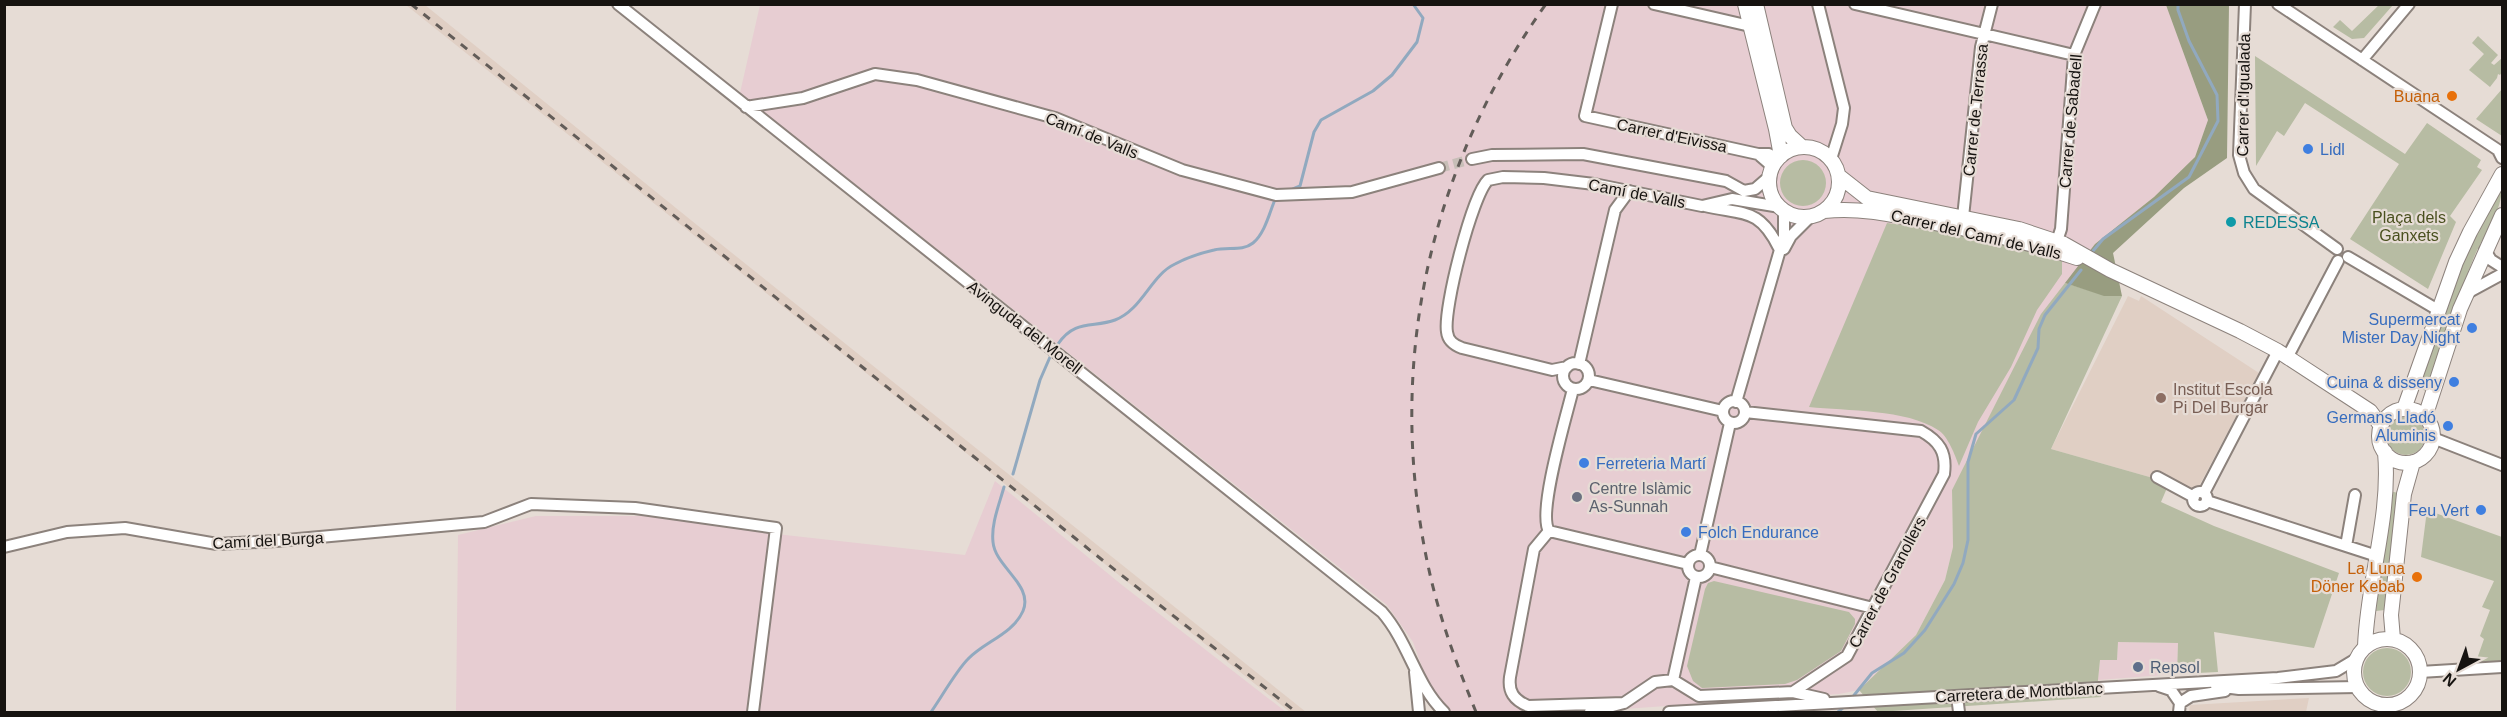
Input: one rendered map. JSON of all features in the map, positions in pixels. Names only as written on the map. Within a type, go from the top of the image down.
[{"type":"main road","points":[[1745,4],[1787,131],[1802,147]]},
{"type":"main road","points":[[1751,4],[1753,26],[1776,129],[1775,165],[1771,192],[1780,206],[1797,216],[1811,216],[1824,211],[1874,205]]},
{"type":"main road","points":[[1756,4],[1780,108]]},
{"type":"main road","points":[[1775,165],[1793,149],[1802,147],[1815,149],[1831,159],[1839,176],[1874,205]]},
{"type":"main road","points":[[2365,647],[2386,475],[2385,452],[2380,439],[2381,426],[2398,411],[2470,232],[2502,174]]},
{"type":"main road","points":[[1824,211],[1837,195],[1839,176]]},
{"type":"main road","name":"Carrer del Camí de Valls","points":[[1874,205],[1963,217],[2019,229],[2057,241],[2110,270],[2240,331],[2285,355],[2371,409],[2381,426]]},
{"type":"main road","name":"Carrer del Camí de Valls","points":[[1874,205],[2062,253],[2110,270]]},
{"type":"main road","points":[[2425,417],[2467,293],[2502,215]]},
{"type":"main road","points":[[1973,231],[1994,233],[2051,246],[2057,241]]},
{"type":"main road","name":"Carrer del Camí de Valls","points":[[2371,409],[2398,411]]},
{"type":"main road","points":[[2385,452],[2399,462],[2414,462],[2427,453],[2433,438],[2432,429],[2425,417],[2418,412],[2398,411]]},
{"type":"main road","points":[[2393,639],[2391,615],[2405,487],[2414,462]]},
{"type":"main road","points":[[2402,712],[2417,686],[2420,672],[2415,654],[2407,645],[2393,639],[2375,640],[2365,647],[2356,659],[2354,676],[2358,687],[2371,706],[2402,702],[2411,695]]},
{"type":"street","name":"Avinguda del Morell","points":[[618,4],[1365,597],[1396,628],[1432,701]]},
{"type":"street","name":"Carrer d'Eivissa","points":[[1612,4],[1585,116],[1758,154],[1769,154],[1775,165]]},
{"type":"street","points":[[1654,4],[1753,26]]},
{"type":"street","points":[[1818,4],[1845,108],[1831,159]]},
{"type":"street","points":[[1855,4],[1891,9],[1983,34],[2074,55]]},
{"type":"street","name":"Carrer de Terrassa","points":[[1963,217],[1983,34],[1992,4]]},
{"type":"street","name":"Carrer de Sabadell","points":[[2057,241],[2061,229],[2074,55],[2095,4]]},
{"type":"street","name":"Carrer d'Igualada","points":[[2245,4],[2239,155],[2244,173],[2254,189],[2337,249],[2334,255],[2343,259]]},
{"type":"street","points":[[2278,4],[2501,152]]},
{"type":"street","points":[[2362,60],[2409,4]]},
{"type":"street","name":"Camí de Valls","points":[[746,107],[803,98],[875,74],[917,80],[1044,115],[1182,170],[1276,195],[1352,192],[1439,168]]},
{"type":"street","name":"Camí de Valls","points":[[1472,159],[1492,156],[1583,154],[1713,178],[1726,181],[1738,189],[1747,191],[1755,189],[1775,165]]},
{"type":"street","name":"Camí de Valls","points":[[1567,367],[1552,370],[1462,348],[1453,344],[1448,337],[1448,314],[1466,233],[1480,190],[1493,178],[1544,178],[1629,190],[1702,206],[1732,199],[1780,206]]},
{"type":"street","name":"Camí de Valls","points":[[1713,178],[1740,195],[1780,206]]},
{"type":"street","points":[[1611,187],[1615,210]]},
{"type":"street","points":[[1579,364],[1615,210],[1629,190]]},
{"type":"street","points":[[1702,206],[1759,219],[1769,228],[1778,254]]},
{"type":"street","points":[[1736,402],[1784,236],[1780,206]]},
{"type":"street","points":[[1778,254],[1811,216]]},
{"type":"street","points":[[2485,250],[2491,260],[2502,267]]},
{"type":"street","points":[[2202,497],[2343,259],[2438,310]]},
{"type":"street","points":[[2467,293],[2502,274]]},
{"type":"street","points":[[1573,389],[1564,380],[1567,367],[1579,364]]},
{"type":"street","points":[[1573,389],[1583,387],[1588,380],[1587,370],[1579,364]]},
{"type":"street","points":[[1588,380],[1723,411]]},
{"type":"street","points":[[1549,531],[1545,519],[1552,472],[1573,389]]},
{"type":"street","points":[[1736,402],[1742,405],[1745,412],[1741,421],[1730,423],[1723,411],[1726,405],[1736,402]]},
{"type":"street","name":"Carrer de Granollers","points":[[1745,412],[1920,431],[1932,437],[1942,448],[1946,461],[1944,474],[1848,656],[1792,692]]},
{"type":"street","points":[[1700,555],[1730,423]]},
{"type":"street","points":[[2433,438],[2502,465]]},
{"type":"street","points":[[2157,477],[2202,497],[2377,556]]},
{"type":"street","points":[[2346,546],[2355,495]]},
{"type":"street","name":"Camí del Burga","points":[[4,547],[67,532],[124,528],[217,544],[276,541],[484,522],[531,504],[635,508],[776,528],[753,712]]},
{"type":"street","points":[[1549,531],[1688,564]]},
{"type":"street","points":[[1549,531],[1534,549],[1510,676],[1511,694],[1519,702],[1528,705],[1624,703]]},
{"type":"street","points":[[1700,555],[1706,558],[1710,567],[1706,575],[1696,577],[1688,571],[1688,564],[1692,557],[1700,555]]},
{"type":"street","points":[[1710,567],[1841,599],[1875,603]]},
{"type":"street","points":[[1673,680],[1696,577]]},
{"type":"street","points":[[1841,599],[1860,610],[1867,619]]},
{"type":"street","points":[[2189,682],[2317,675],[2336,671],[2356,659]]},
{"type":"street","points":[[1411,712],[1418,707],[1414,665]]},
{"type":"street","points":[[2420,672],[2502,667]]},
{"type":"street","points":[[1590,712],[1624,703],[1656,682],[1673,680],[1699,696],[1792,692],[1836,702]]},
{"type":"street","points":[[2189,682],[2238,689]]},
{"type":"street","name":"Carretera de Montblanc","points":[[1669,712],[2189,682]]},
{"type":"street","points":[[2155,684],[2171,690],[2180,708],[2191,696],[2238,689],[2358,687]]},
{"type":"street","points":[[1957,696],[1959,712]]},
{"type":"street","points":[[1430,712],[1432,701]]},
{"type":"street","points":[[1432,701],[1444,712]]},
{"type":"shaded area","points":[[2166,4],[2208,120],[2195,157],[2154,197],[2095,244],[1952,490],[1953,547],[1945,580],[1916,635],[1859,690],[1839,694],[1581,712],[1438,712],[1413,642],[1387,605],[740,93],[760,5]]},
{"type":"shaded area","points":[[406,5],[425,5],[1306,712],[1290,712]]},
{"type":"shaded area","name":"Institut Escola Pi Del Burgar","points":[[2128,296],[2139,301],[2141,296],[2259,373],[2197,490],[2156,472],[2153,478],[2051,449]]},
{"type":"shaded area","points":[[995,481],[1122,585],[1286,712],[456,712],[458,535],[536,516],[647,516],[767,533],[965,555]]},
{"type":"shaded area","name":"Repsol","points":[[2118,642],[2178,643],[2177,674],[2098,680],[2100,660],[2117,660]]},
{"type":"shaded area","points":[[2309,698],[2306,712],[2189,712],[2190,705]]},
{"type":"green space","points":[[2380,4],[2393,5],[2364,38],[2352,39],[2333,27],[2340,20],[2352,31]]},
{"type":"green space","points":[[2166,5],[2229,5],[2227,158],[2184,188],[2113,253],[2122,296],[2104,296],[2065,283],[2095,244],[2154,197],[2195,157],[2208,120]]},
{"type":"green space","points":[[2478,36],[2498,55],[2491,63],[2494,65],[2502,58],[2502,72],[2498,74],[2490,87],[2469,70],[2484,54],[2472,43]]},
{"type":"green space","name":"Plaça dels Ganxets","points":[[2255,56],[2405,154],[2427,123],[2481,160],[2477,167],[2482,170],[2450,216],[2456,222],[2428,289],[2350,239],[2399,164],[2305,103],[2284,136],[2277,131],[2256,166]]},
{"type":"green space","points":[[2502,89],[2502,136],[2476,119]]},
{"type":"green space","points":[[1803,160],[1819,167],[1826,183],[1819,199],[1803,206],[1787,199],[1780,183],[1787,167]]},
{"type":"green space","points":[[2502,186],[2496,214],[2467,274],[2426,391],[2418,388],[2452,289],[2477,233]]},
{"type":"green space","points":[[1887,223],[1975,237],[2019,247],[2062,261],[2062,274],[2037,310],[2011,367],[1978,422],[1959,466],[1945,437],[1925,423],[1910,418],[1858,410],[1809,407]]},
{"type":"green space","points":[[2065,283],[2104,295],[2122,296],[2051,449],[2153,478],[2167,488],[2161,502],[2214,526],[2339,573],[2314,648],[2214,632],[2218,672],[2177,674],[2178,643],[2118,642],[2117,660],[2100,660],[2098,680],[2101,697],[1878,712],[1859,690],[1916,635],[1945,580],[1953,547],[1952,490],[2041,314]]},
{"type":"green space","points":[[2406,417],[2420,422],[2425,436],[2420,450],[2406,455],[2392,450],[2387,436],[2392,422]]},
{"type":"green space","points":[[2390,491],[2398,493],[2385,610],[2376,611]]},
{"type":"green space","points":[[2427,510],[2502,537],[2502,667],[2477,669],[2477,659],[2484,639],[2480,636],[2490,610],[2482,607],[2494,581],[2421,557]]},
{"type":"green space","points":[[1714,581],[1849,612],[1855,619],[1855,624],[1841,651],[1797,680],[1785,684],[1702,688],[1693,681],[1687,666],[1705,589],[1708,583]]},
{"type":"green space","points":[[2382,648],[2392,648],[2407,658],[2411,672],[2410,681],[2401,692],[2392,696],[2382,696],[2367,686],[2363,677],[2363,667],[2373,652]]},
{"type":"waterway","points":[[1293,189],[1300,186],[1314,132],[1321,120],[1373,91],[1392,75],[1417,42],[1423,18],[1413,4]]},
{"type":"waterway","points":[[2093,251],[2103,239],[2189,177],[2218,121],[2217,95],[2189,41],[2178,4]]},
{"type":"waterway","points":[[1058,344],[1071,331],[1115,320],[1124,315],[1140,301],[1159,276],[1175,264],[1209,251],[1249,246],[1263,230],[1274,202]]},
{"type":"waterway","points":[[1851,699],[1872,673],[1904,653],[1925,630],[1954,584],[1963,563],[1968,540],[1968,462],[1976,434],[2014,400],[2038,348],[2039,329],[2045,315],[2081,270]]},
{"type":"waterway","points":[[1013,474],[1040,380],[1050,357]]},
{"type":"waterway","points":[[931,712],[963,664],[1012,626],[1023,611],[1025,602],[1023,593],[1019,584],[1000,560],[993,542],[994,521],[1004,487]]},
{"type":"waterway","points":[[1838,712],[1845,706]]},
{"type":"tunnel","points":[[1439,168],[1472,159]]},
{"type":"railway","points":[[411,4],[1096,555],[1296,712]]},
{"type":"railway","points":[[1476,712],[1436,600],[1418,507],[1412,431],[1414,355],[1425,281],[1443,209],[1470,138],[1504,70],[1546,4]]},
{"type":"place","name":"Buana","points":[[2452,96]]},
{"type":"place","name":"Lidl","points":[[2308,149]]},
{"type":"place","name":"REDESSA","points":[[2231,222]]},
{"type":"place","name":"Supermercat Mister Day Night","points":[[2472,328]]},
{"type":"place","name":"Cuina & disseny","points":[[2454,382]]},
{"type":"place","name":"Institut Escola Pi Del Burgar","points":[[2161,398]]},
{"type":"place","name":"Germans Lladó Aluminis","points":[[2448,426]]},
{"type":"place","name":"Ferreteria Martí","points":[[1584,463]]},
{"type":"place","name":"Centre Islàmic As-Sunnah","points":[[1577,497]]},
{"type":"place","name":"Feu Vert","points":[[2481,510]]},
{"type":"place","name":"Folch Endurance","points":[[1686,532]]},
{"type":"place","name":"La Luna Döner Kebab","points":[[2417,577]]},
{"type":"place","name":"Repsol","points":[[2138,667]]}]
